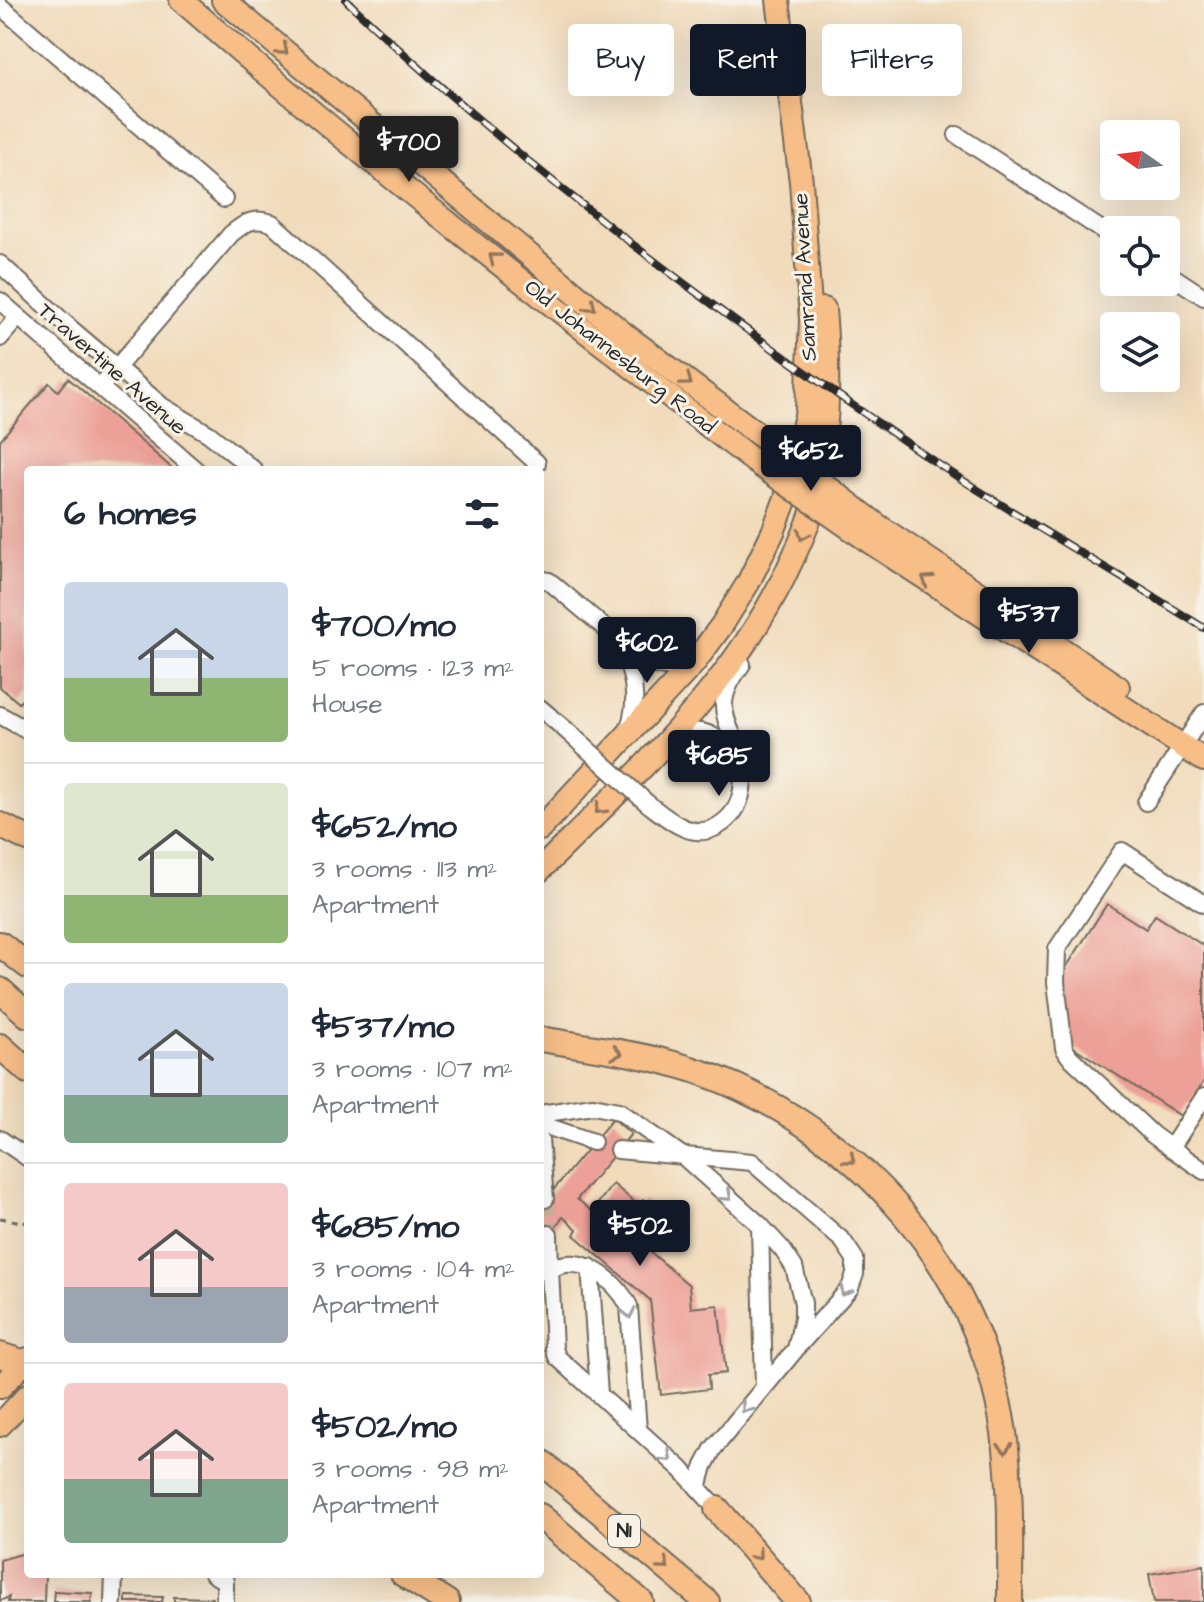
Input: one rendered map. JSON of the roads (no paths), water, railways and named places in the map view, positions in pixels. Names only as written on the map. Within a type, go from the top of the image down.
[{"type":"highway","points":[[0,825],[24,837]]},
{"type":"highway","points":[[0,944],[24,963]]},
{"type":"highway","points":[[0,990],[24,1011]]},
{"type":"highway","points":[[544,1040],[661,1061],[739,1088],[831,1143],[898,1206],[957,1288],[990,1372],[1004,1433],[1010,1602]]},
{"type":"highway","points":[[0,1046],[24,1067]]},
{"type":"highway","points":[[0,1355],[24,1361]]},
{"type":"highway","name":"N1","points":[[544,1464],[707,1602]]},
{"type":"highway","points":[[717,1509],[798,1602]]},
{"type":"highway","name":"N1","points":[[544,1519],[641,1602]]},
{"type":"highway","points":[[409,1578],[447,1602]]},
{"type":"main road","name":"Old Johannesburg Road","points":[[181,0],[311,112],[597,341],[754,461],[875,534],[1192,742],[1204,760]]},
{"type":"main road","name":"Old Johannesburg Road","points":[[223,0],[624,334],[770,443],[875,534]]},
{"type":"main road","points":[[778,0],[801,182]]},
{"type":"main road","name":"Samrand Avenue","points":[[544,866],[669,738],[736,659],[776,595],[811,515],[822,465],[828,409],[827,342],[822,290],[801,182]]},
{"type":"main road","name":"Samrand Avenue","points":[[544,825],[694,663],[722,625],[754,570],[786,498],[807,411],[811,353],[801,182]]},
{"type":"main road","points":[[0,1387],[24,1365]]},
{"type":"main road","points":[[0,1425],[24,1399]]},
{"type":"street","points":[[0,6],[224,199]]},
{"type":"street","points":[[957,135],[1100,229]]},
{"type":"street","points":[[101,386],[231,234],[248,220],[261,220],[272,223],[537,463]]},
{"type":"street","points":[[0,264],[162,406],[209,434],[249,466]]},
{"type":"street","points":[[1180,281],[1204,297]]},
{"type":"street","name":"Travertine Avenue","points":[[0,301],[191,466]]},
{"type":"street","points":[[0,338],[18,317]]},
{"type":"street","points":[[544,580],[656,667],[678,668],[694,663]]},
{"type":"street","points":[[544,711],[647,803],[681,828],[698,832],[711,830],[734,812],[741,798],[744,779],[724,713],[726,692],[753,648],[776,595]]},
{"type":"street","points":[[616,636],[632,672],[635,693],[635,707],[624,740]]},
{"type":"street","points":[[1146,802],[1192,742],[1204,713]]},
{"type":"street","points":[[0,715],[24,729]]},
{"type":"street","points":[[669,738],[689,730],[706,732],[739,757]]},
{"type":"street","points":[[1204,904],[1122,851],[1057,949],[1056,982],[1064,1048],[1153,1135],[1204,1171]]},
{"type":"street","points":[[1171,1148],[1204,1097]]},
{"type":"street","points":[[544,1113],[576,1107],[605,1106],[619,1111],[684,1157],[760,1225],[782,1249],[794,1267],[800,1284],[803,1318],[796,1349]]},
{"type":"street","points":[[544,1125],[593,1142]]},
{"type":"street","points":[[0,1140],[24,1156]]},
{"type":"street","points":[[618,1150],[752,1162],[851,1250],[855,1259],[855,1274],[850,1288],[713,1449],[698,1488]]},
{"type":"street","points":[[544,1187],[545,1199]]},
{"type":"street","points":[[760,1225],[764,1387]]},
{"type":"street","points":[[549,1234],[545,1270],[557,1357],[638,1430],[717,1509]]},
{"type":"street","points":[[545,1270],[571,1261],[590,1267],[621,1292],[629,1306],[638,1430]]},
{"type":"street","points":[[590,1267],[599,1394]]},
{"type":"street","points":[[113,1602],[114,1578]]},
{"type":"street","points":[[220,1578],[225,1581],[225,1602]]},
{"type":"tunnel","points":[[545,1199],[549,1234]]},
{"type":"railway","points":[[346,0],[414,63],[554,182],[775,350],[960,479],[1204,628]]}]
